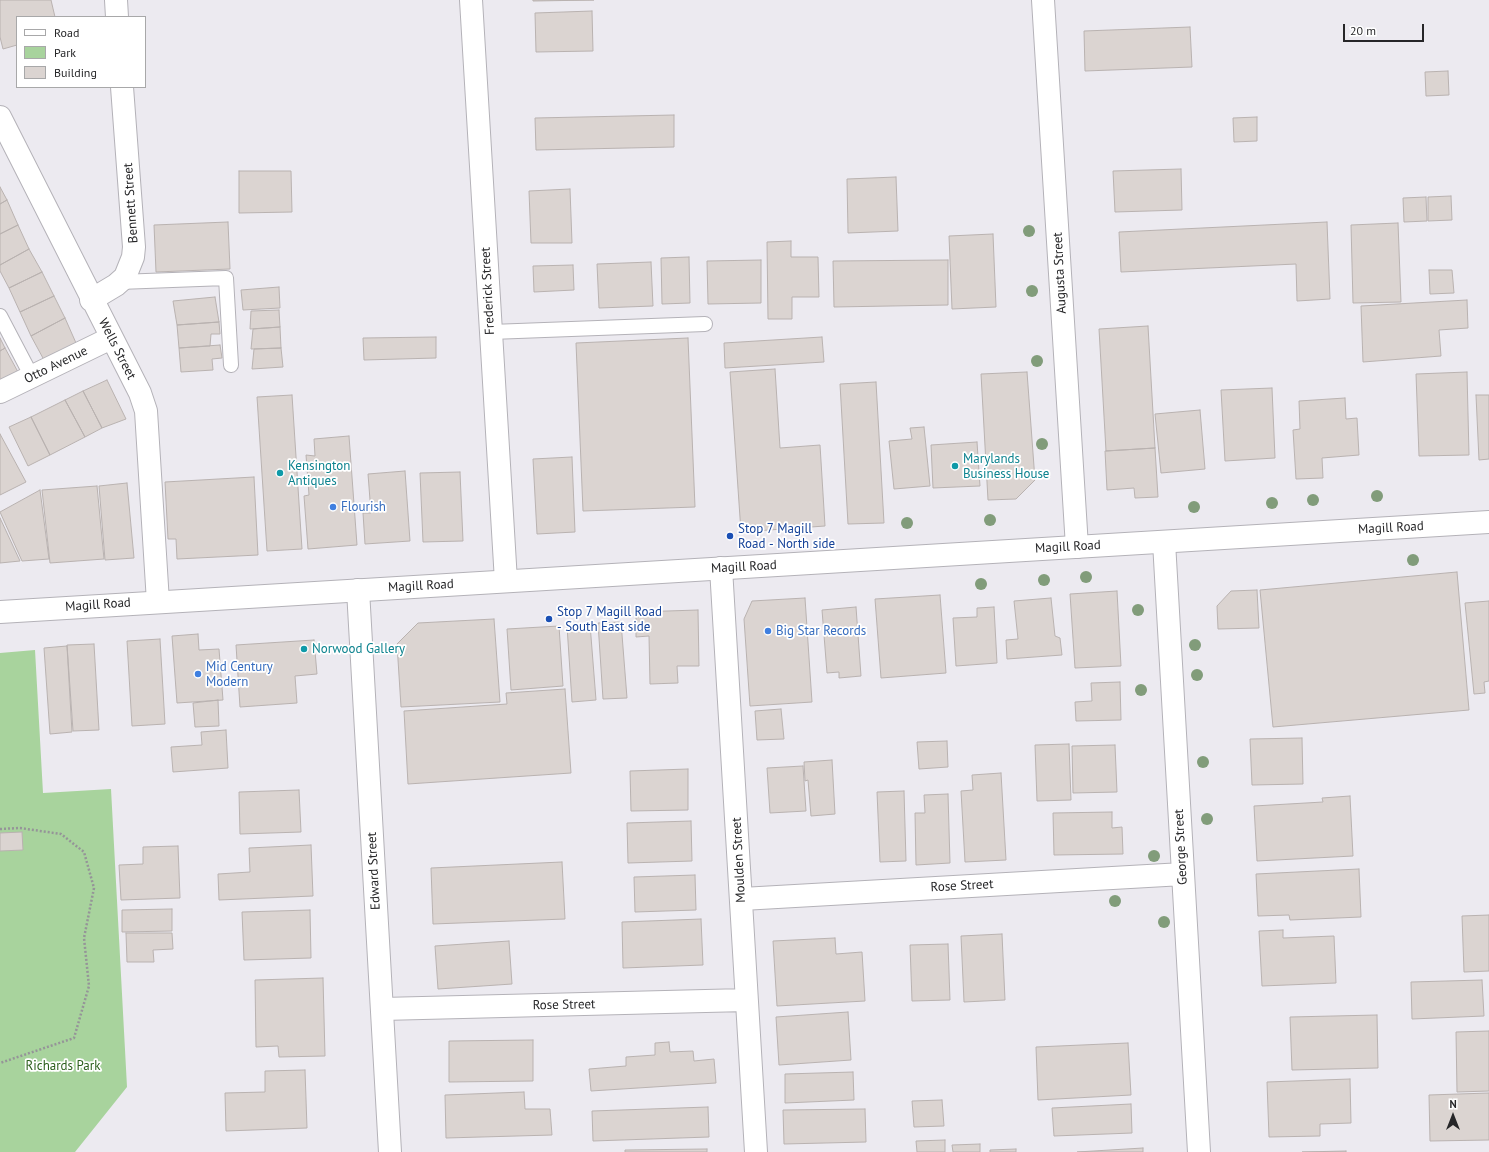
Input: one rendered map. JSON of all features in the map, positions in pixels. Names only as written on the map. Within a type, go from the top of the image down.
[{"type":"street","points":[[116,0],[117,16]]},
{"type":"street","name":"Frederick Street","points":[[471,0],[506,581]]},
{"type":"street","name":"Augusta Street","points":[[1043,0],[1076,547]]},
{"type":"street","name":"Bennett Street","points":[[92,300],[119,282],[130,267],[134,247],[122,88]]},
{"type":"street","name":"Wells Street","points":[[0,117],[140,393],[146,411],[158,602]]},
{"type":"street","name":"Otto Avenue","points":[[0,392],[111,338]]},
{"type":"street","name":"Magill Road","points":[[0,612],[1489,522]]},
{"type":"street","name":"George Street","points":[[1164,542],[1199,1152]]},
{"type":"street","name":"Moulden Street","points":[[721,568],[756,1152]]},
{"type":"street","name":"Edward Street","points":[[358,590],[390,1152]]},
{"type":"street","name":"Rose Street","points":[[742,899],[1183,874]]},
{"type":"street","name":"Rose Street","points":[[382,1009],[746,1000]]},
{"type":"lane","points":[[119,282],[226,278],[231,366]]},
{"type":"lane","points":[[0,316],[32,377]]},
{"type":"lane","points":[[491,332],[705,324]]},
{"type":"path","points":[[0,829],[20,828],[61,834],[84,852],[94,888],[84,938],[89,986],[74,1038],[0,1063]]},
{"type":"green space","name":"Richards Park","points":[[35,650],[43,793],[111,789],[127,1087],[75,1152],[0,1152],[0,653]]},
{"type":"building","points":[[0,0],[51,0],[55,16],[16,16],[16,45],[3,49],[0,37]]},
{"type":"building","points":[[533,0],[594,0],[533,1]]},
{"type":"building","points":[[592,11],[593,51],[536,52],[535,13]]},
{"type":"building","points":[[1190,27],[1192,67],[1085,71],[1084,31]]},
{"type":"building","points":[[1448,71],[1449,95],[1426,96],[1425,72]]},
{"type":"building","points":[[674,115],[674,147],[536,150],[535,118]]},
{"type":"building","points":[[1257,117],[1257,141],[1234,142],[1233,118]]},
{"type":"building","points":[[1181,169],[1182,210],[1115,212],[1113,171]]},
{"type":"building","points":[[239,171],[291,171],[292,212],[239,213]]},
{"type":"building","points":[[896,177],[898,231],[848,233],[847,179]]},
{"type":"building","points":[[0,187],[7,200],[0,204]]},
{"type":"building","points":[[570,189],[572,243],[531,243],[529,191]]},
{"type":"building","points":[[1451,196],[1452,220],[1428,221],[1428,197]]},
{"type":"building","points":[[1426,197],[1427,221],[1404,222],[1403,198]]},
{"type":"building","points":[[7,200],[18,225],[0,234],[0,204]]},
{"type":"building","points":[[228,222],[230,269],[156,272],[154,225]]},
{"type":"building","points":[[1327,222],[1330,299],[1297,301],[1296,264],[1121,272],[1119,232]]},
{"type":"building","points":[[1398,223],[1401,302],[1353,303],[1351,225]]},
{"type":"building","points":[[18,225],[29,249],[0,265],[0,234]]},
{"type":"building","points":[[993,234],[996,307],[952,309],[949,236]]},
{"type":"building","points":[[791,241],[791,257],[818,257],[819,297],[792,297],[792,319],[768,319],[767,242]]},
{"type":"building","points":[[29,249],[42,272],[9,288],[0,271],[0,265]]},
{"type":"building","points":[[689,257],[690,303],[662,304],[661,258]]},
{"type":"building","points":[[761,260],[761,303],[708,304],[707,261]]},
{"type":"building","points":[[948,260],[948,305],[834,307],[833,261]]},
{"type":"building","points":[[651,262],[653,306],[599,308],[597,264]]},
{"type":"building","points":[[573,265],[574,290],[534,292],[533,266]]},
{"type":"building","points":[[1429,270],[1452,270],[1454,293],[1430,294]]},
{"type":"building","points":[[42,272],[54,296],[20,312],[9,288]]},
{"type":"building","points":[[279,287],[280,308],[243,310],[241,290]]},
{"type":"building","points":[[54,296],[65,318],[31,336],[20,312]]},
{"type":"building","points":[[215,297],[219,322],[177,325],[173,301]]},
{"type":"building","points":[[1467,300],[1468,328],[1439,330],[1441,356],[1363,362],[1361,306]]},
{"type":"building","points":[[279,310],[280,327],[250,329],[251,311]]},
{"type":"building","points":[[65,318],[76,343],[44,360],[31,336]]},
{"type":"building","points":[[219,322],[220,334],[211,334],[210,346],[179,348],[177,325]]},
{"type":"building","points":[[1148,326],[1155,448],[1106,451],[1099,329]]},
{"type":"building","points":[[280,327],[281,348],[251,349],[253,329]]},
{"type":"building","points":[[436,337],[436,358],[364,360],[363,338]]},
{"type":"building","points":[[822,337],[824,362],[725,368],[724,343]]},
{"type":"building","points":[[0,338],[5,348],[0,351]]},
{"type":"building","points":[[688,338],[695,507],[583,511],[576,343]]},
{"type":"building","points":[[220,345],[222,358],[212,359],[213,370],[181,372],[179,348]]},
{"type":"building","points":[[5,348],[18,372],[0,381],[0,351]]},
{"type":"building","points":[[281,348],[283,367],[252,369],[254,349]]},
{"type":"building","points":[[775,369],[780,448],[820,445],[825,526],[741,532],[730,372]]},
{"type":"building","points":[[1027,372],[1035,480],[1016,499],[988,500],[981,374]]},
{"type":"building","points":[[1467,372],[1469,455],[1419,456],[1416,374]]},
{"type":"building","points":[[107,380],[126,419],[102,428],[83,391]]},
{"type":"building","points":[[876,382],[884,523],[848,524],[840,384]]},
{"type":"building","points":[[1272,388],[1275,458],[1225,461],[1221,390]]},
{"type":"building","points":[[83,391],[102,428],[85,437],[65,400]]},
{"type":"building","name":"Kensington Antiques","points":[[292,395],[302,549],[267,551],[257,397]]},
{"type":"building","points":[[1476,395],[1489,395],[1489,459],[1479,460]]},
{"type":"building","points":[[1345,398],[1346,419],[1357,418],[1359,455],[1322,458],[1323,478],[1296,479],[1293,430],[1300,429],[1299,401]]},
{"type":"building","points":[[65,400],[85,437],[50,455],[31,417]]},
{"type":"building","points":[[1200,410],[1205,469],[1161,473],[1155,414]]},
{"type":"building","points":[[31,417],[50,455],[28,466],[9,427]]},
{"type":"building","points":[[924,427],[930,486],[894,489],[889,441],[912,439],[910,428]]},
{"type":"building","points":[[0,434],[26,482],[0,495]]},
{"type":"building","points":[[349,436],[357,545],[308,549],[304,496],[309,495],[306,455],[315,456],[314,439]]},
{"type":"building","name":"Marylands Business House","points":[[977,442],[980,486],[933,488],[931,445]]},
{"type":"building","points":[[1155,448],[1158,497],[1135,498],[1134,488],[1107,490],[1105,451]]},
{"type":"building","points":[[572,457],[575,532],[537,534],[533,459]]},
{"type":"building","points":[[405,471],[410,541],[365,544],[363,513],[371,513],[368,474]]},
{"type":"building","points":[[460,472],[463,541],[423,542],[420,473]]},
{"type":"building","points":[[254,477],[258,555],[177,559],[176,539],[168,539],[165,482]]},
{"type":"building","points":[[127,483],[134,558],[105,560],[99,486]]},
{"type":"building","points":[[97,486],[104,559],[50,563],[42,490]]},
{"type":"building","points":[[40,490],[49,559],[22,561],[0,512]]},
{"type":"building","points":[[0,518],[20,561],[0,563]]},
{"type":"building","points":[[1457,572],[1469,710],[1273,727],[1260,590]]},
{"type":"building","points":[[1257,590],[1259,628],[1218,629],[1217,606],[1231,591]]},
{"type":"building","points":[[1117,591],[1121,666],[1075,668],[1070,594]]},
{"type":"building","points":[[940,595],[946,673],[881,678],[875,599]]},
{"type":"building","points":[[805,598],[812,702],[750,706],[744,619],[752,601]]},
{"type":"building","points":[[1051,598],[1055,636],[1060,638],[1062,655],[1007,659],[1006,640],[1018,639],[1014,601]]},
{"type":"building","points":[[1489,601],[1489,681],[1484,682],[1485,693],[1474,694],[1465,603]]},
{"type":"building","points":[[856,607],[861,676],[839,678],[839,672],[827,673],[822,610]]},
{"type":"building","points":[[994,607],[997,663],[956,666],[953,618],[977,617],[977,608]]},
{"type":"building","points":[[698,610],[699,666],[677,666],[678,683],[650,684],[649,636],[636,637],[636,612]]},
{"type":"building","points":[[494,619],[500,702],[401,707],[397,644],[418,623]]},
{"type":"building","points":[[621,622],[627,698],[603,699],[598,623]]},
{"type":"building","points":[[590,624],[596,700],[572,702],[567,626]]},
{"type":"building","points":[[559,626],[563,686],[511,690],[507,629]]},
{"type":"building","points":[[198,634],[199,650],[219,649],[223,700],[177,703],[172,636]]},
{"type":"building","points":[[160,639],[165,724],[132,726],[127,641]]},
{"type":"building","points":[[314,640],[317,674],[295,676],[297,703],[240,707],[236,645]]},
{"type":"building","points":[[94,644],[99,730],[73,731],[67,645]]},
{"type":"building","points":[[67,646],[72,732],[50,734],[44,648]]},
{"type":"building","points":[[1120,682],[1121,720],[1076,721],[1075,702],[1092,701],[1091,683]]},
{"type":"building","points":[[565,689],[571,773],[408,784],[404,711],[507,704],[506,693]]},
{"type":"building","points":[[218,700],[219,726],[195,727],[193,703]]},
{"type":"building","points":[[781,709],[784,739],[757,740],[755,711]]},
{"type":"building","points":[[226,730],[228,768],[173,772],[171,747],[202,745],[201,732]]},
{"type":"building","points":[[1302,738],[1303,784],[1252,785],[1250,739]]},
{"type":"building","points":[[947,741],[948,767],[919,769],[917,742]]},
{"type":"building","points":[[1069,744],[1071,800],[1037,801],[1035,745]]},
{"type":"building","points":[[1115,745],[1117,792],[1073,793],[1072,746]]},
{"type":"building","points":[[832,760],[835,814],[811,816],[808,780],[805,781],[804,762]]},
{"type":"building","points":[[803,766],[806,811],[770,813],[767,768]]},
{"type":"building","points":[[688,769],[688,810],[631,811],[630,771]]},
{"type":"building","points":[[1001,773],[1006,860],[965,862],[961,791],[973,790],[972,775]]},
{"type":"building","points":[[299,790],[301,832],[240,834],[239,792]]},
{"type":"building","points":[[904,791],[906,861],[880,862],[877,792]]},
{"type":"building","points":[[948,794],[950,863],[916,865],[915,813],[925,813],[924,795]]},
{"type":"building","points":[[1350,796],[1353,856],[1257,861],[1254,806],[1323,802],[1322,798]]},
{"type":"building","points":[[1112,812],[1112,828],[1122,827],[1123,854],[1054,855],[1053,813]]},
{"type":"building","points":[[691,821],[692,861],[628,863],[627,823]]},
{"type":"building","points":[[22,832],[23,850],[0,851],[0,833]]},
{"type":"building","points":[[311,845],[313,896],[219,900],[218,874],[250,872],[249,848]]},
{"type":"building","points":[[178,846],[180,898],[121,900],[119,865],[143,864],[143,847]]},
{"type":"building","points":[[562,862],[565,919],[433,924],[431,868]]},
{"type":"building","points":[[1359,869],[1361,917],[1290,920],[1289,915],[1258,916],[1256,874]]},
{"type":"building","points":[[695,875],[696,910],[635,912],[634,877]]},
{"type":"building","points":[[172,909],[172,931],[122,932],[122,910]]},
{"type":"building","points":[[310,910],[311,958],[244,960],[242,912]]},
{"type":"building","points":[[1489,915],[1489,971],[1464,972],[1462,916]]},
{"type":"building","points":[[701,919],[703,965],[623,968],[622,922]]},
{"type":"building","points":[[1283,930],[1283,938],[1334,936],[1336,983],[1262,986],[1259,931]]},
{"type":"building","points":[[126,933],[172,933],[173,949],[153,950],[154,962],[127,962]]},
{"type":"building","points":[[1002,934],[1005,1000],[964,1002],[961,936]]},
{"type":"building","points":[[835,938],[836,954],[862,952],[865,1001],[777,1006],[773,941]]},
{"type":"building","points":[[509,941],[512,984],[438,989],[435,946]]},
{"type":"building","points":[[948,944],[950,1000],[912,1001],[910,945]]},
{"type":"building","points":[[323,978],[325,1056],[279,1057],[278,1046],[256,1047],[255,980]]},
{"type":"building","points":[[1482,980],[1484,1016],[1412,1019],[1411,982]]},
{"type":"building","points":[[848,1012],[851,1060],[779,1065],[776,1017]]},
{"type":"building","points":[[1377,1015],[1378,1068],[1292,1070],[1290,1017]]},
{"type":"building","points":[[1489,1031],[1489,1091],[1457,1092],[1456,1032]]},
{"type":"building","points":[[533,1040],[533,1081],[449,1082],[449,1041]]},
{"type":"building","points":[[669,1042],[670,1052],[693,1051],[694,1061],[714,1059],[716,1083],[591,1091],[589,1069],[626,1066],[626,1057],[655,1055],[655,1043]]},
{"type":"building","points":[[1128,1043],[1131,1095],[1038,1100],[1036,1047]]},
{"type":"building","points":[[305,1070],[307,1128],[226,1131],[225,1093],[265,1092],[265,1071]]},
{"type":"building","points":[[853,1072],[854,1100],[785,1103],[785,1074]]},
{"type":"building","points":[[1350,1079],[1351,1123],[1320,1124],[1320,1136],[1269,1137],[1267,1082]]},
{"type":"building","points":[[524,1092],[525,1109],[550,1109],[552,1135],[446,1138],[445,1095]]},
{"type":"building","points":[[1489,1093],[1489,1140],[1430,1141],[1429,1095]]},
{"type":"building","points":[[942,1100],[944,1126],[914,1127],[912,1101]]},
{"type":"building","points":[[1131,1104],[1132,1133],[1054,1136],[1052,1108]]},
{"type":"building","points":[[708,1107],[709,1137],[593,1141],[592,1111]]},
{"type":"building","points":[[865,1109],[866,1142],[784,1144],[783,1110]]},
{"type":"building","points":[[945,1140],[945,1152],[917,1152],[916,1141]]},
{"type":"building","points":[[980,1144],[980,1152],[953,1152],[952,1145]]},
{"type":"building","points":[[1143,1148],[1143,1152],[1077,1152]]},
{"type":"building","points":[[707,1149],[707,1152],[625,1152],[625,1150]]},
{"type":"building","points":[[1016,1149],[1016,1152],[990,1152],[990,1150]]},
{"type":"building","points":[[1346,1151],[1346,1152],[1302,1152]]},
{"type":"place","name":"Marylands Business House","points":[[955,466]]},
{"type":"place","name":"Kensington Antiques","points":[[280,473]]},
{"type":"place","name":"Flourish","points":[[333,507]]},
{"type":"place","name":"Stop 7 Magill Road - North side","points":[[730,536]]},
{"type":"place","name":"Stop 7 Magill Road - South East side","points":[[549,619]]},
{"type":"place","name":"Big Star Records","points":[[768,631]]},
{"type":"place","name":"Norwood Gallery","points":[[304,649]]},
{"type":"place","name":"Mid Century Modern","points":[[198,674]]}]
